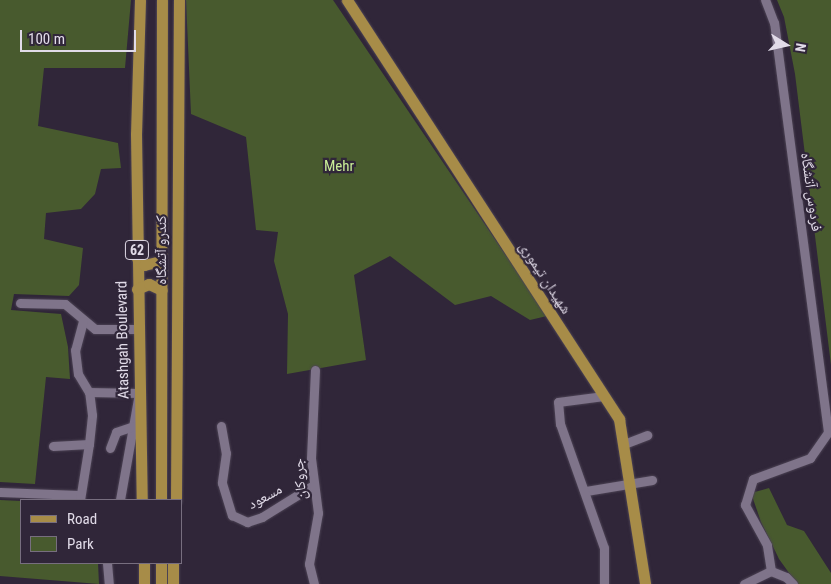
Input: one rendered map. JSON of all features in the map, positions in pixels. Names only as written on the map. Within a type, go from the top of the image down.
[{"type":"main road","name":"Atashgah Boulevard","points":[[140,0],[136,134],[138,393],[142,499]]},
{"type":"main road","name":"62","points":[[161,499],[162,0]]},
{"type":"main road","points":[[162,87],[170,61],[172,0]]},
{"type":"main road","name":"کندرو آتشگاه","points":[[176,499],[179,0]]},
{"type":"main road","name":"شهیدان تیموری","points":[[345,0],[619,419],[631,484],[645,584]]},
{"type":"main road","points":[[163,175],[178,130]]},
{"type":"main road","points":[[137,258],[144,264],[162,261]]},
{"type":"main road","points":[[137,289],[148,284],[162,290]]},
{"type":"main road","points":[[144,564],[144,584]]},
{"type":"main road","points":[[160,564],[160,584]]},
{"type":"main road","points":[[173,564],[173,584]]},
{"type":"main road","points":[[177,564],[177,584]]},
{"type":"street","name":"فردوس آتشگاه","points":[[765,0],[774,23],[830,419]]},
{"type":"street","points":[[20,303],[65,304],[95,329],[138,329]]},
{"type":"street","points":[[0,492],[79,497],[89,444],[92,415],[89,392],[78,374],[75,350],[83,320]]},
{"type":"street","name":"جروکان","points":[[314,370],[312,486],[318,513],[309,564],[314,584]]},
{"type":"street","points":[[89,392],[138,393],[120,499]]},
{"type":"street","points":[[604,396],[558,402],[560,424],[586,492],[604,548],[604,584]]},
{"type":"street","points":[[772,571],[767,545],[745,505],[747,489],[753,479],[810,458],[828,432],[830,419]]},
{"type":"street","points":[[110,448],[116,432],[133,426]]},
{"type":"street","name":"مسعود","points":[[221,426],[226,453],[222,483],[232,515],[247,522],[262,517],[312,486]]},
{"type":"street","points":[[624,444],[647,435]]},
{"type":"street","points":[[53,446],[89,444]]},
{"type":"street","points":[[586,492],[652,480]]},
{"type":"street","points":[[107,564],[109,584]]},
{"type":"street","points":[[744,584],[772,571],[786,577],[794,584]]},
{"type":"green space","points":[[0,0],[131,0],[125,68],[44,68],[38,126],[118,143],[121,168],[101,169],[95,194],[81,209],[46,213],[44,239],[83,248],[79,285],[69,296],[14,294],[11,310],[61,314],[68,347],[70,379],[46,377],[35,484],[0,482]]},
{"type":"green space","name":"Mehr","points":[[186,0],[333,0],[547,316],[530,320],[491,296],[455,305],[390,256],[354,275],[366,360],[287,374],[288,314],[274,261],[278,232],[256,230],[246,137],[191,114]]},
{"type":"green space","points":[[777,0],[831,0],[831,365],[795,74],[784,17]]},
{"type":"green space","points":[[769,488],[787,525],[804,531],[831,573],[831,584],[797,584],[779,559],[761,522],[751,493]]},
{"type":"green space","points":[[0,500],[20,501],[20,564],[98,564],[99,584],[0,576]]}]
